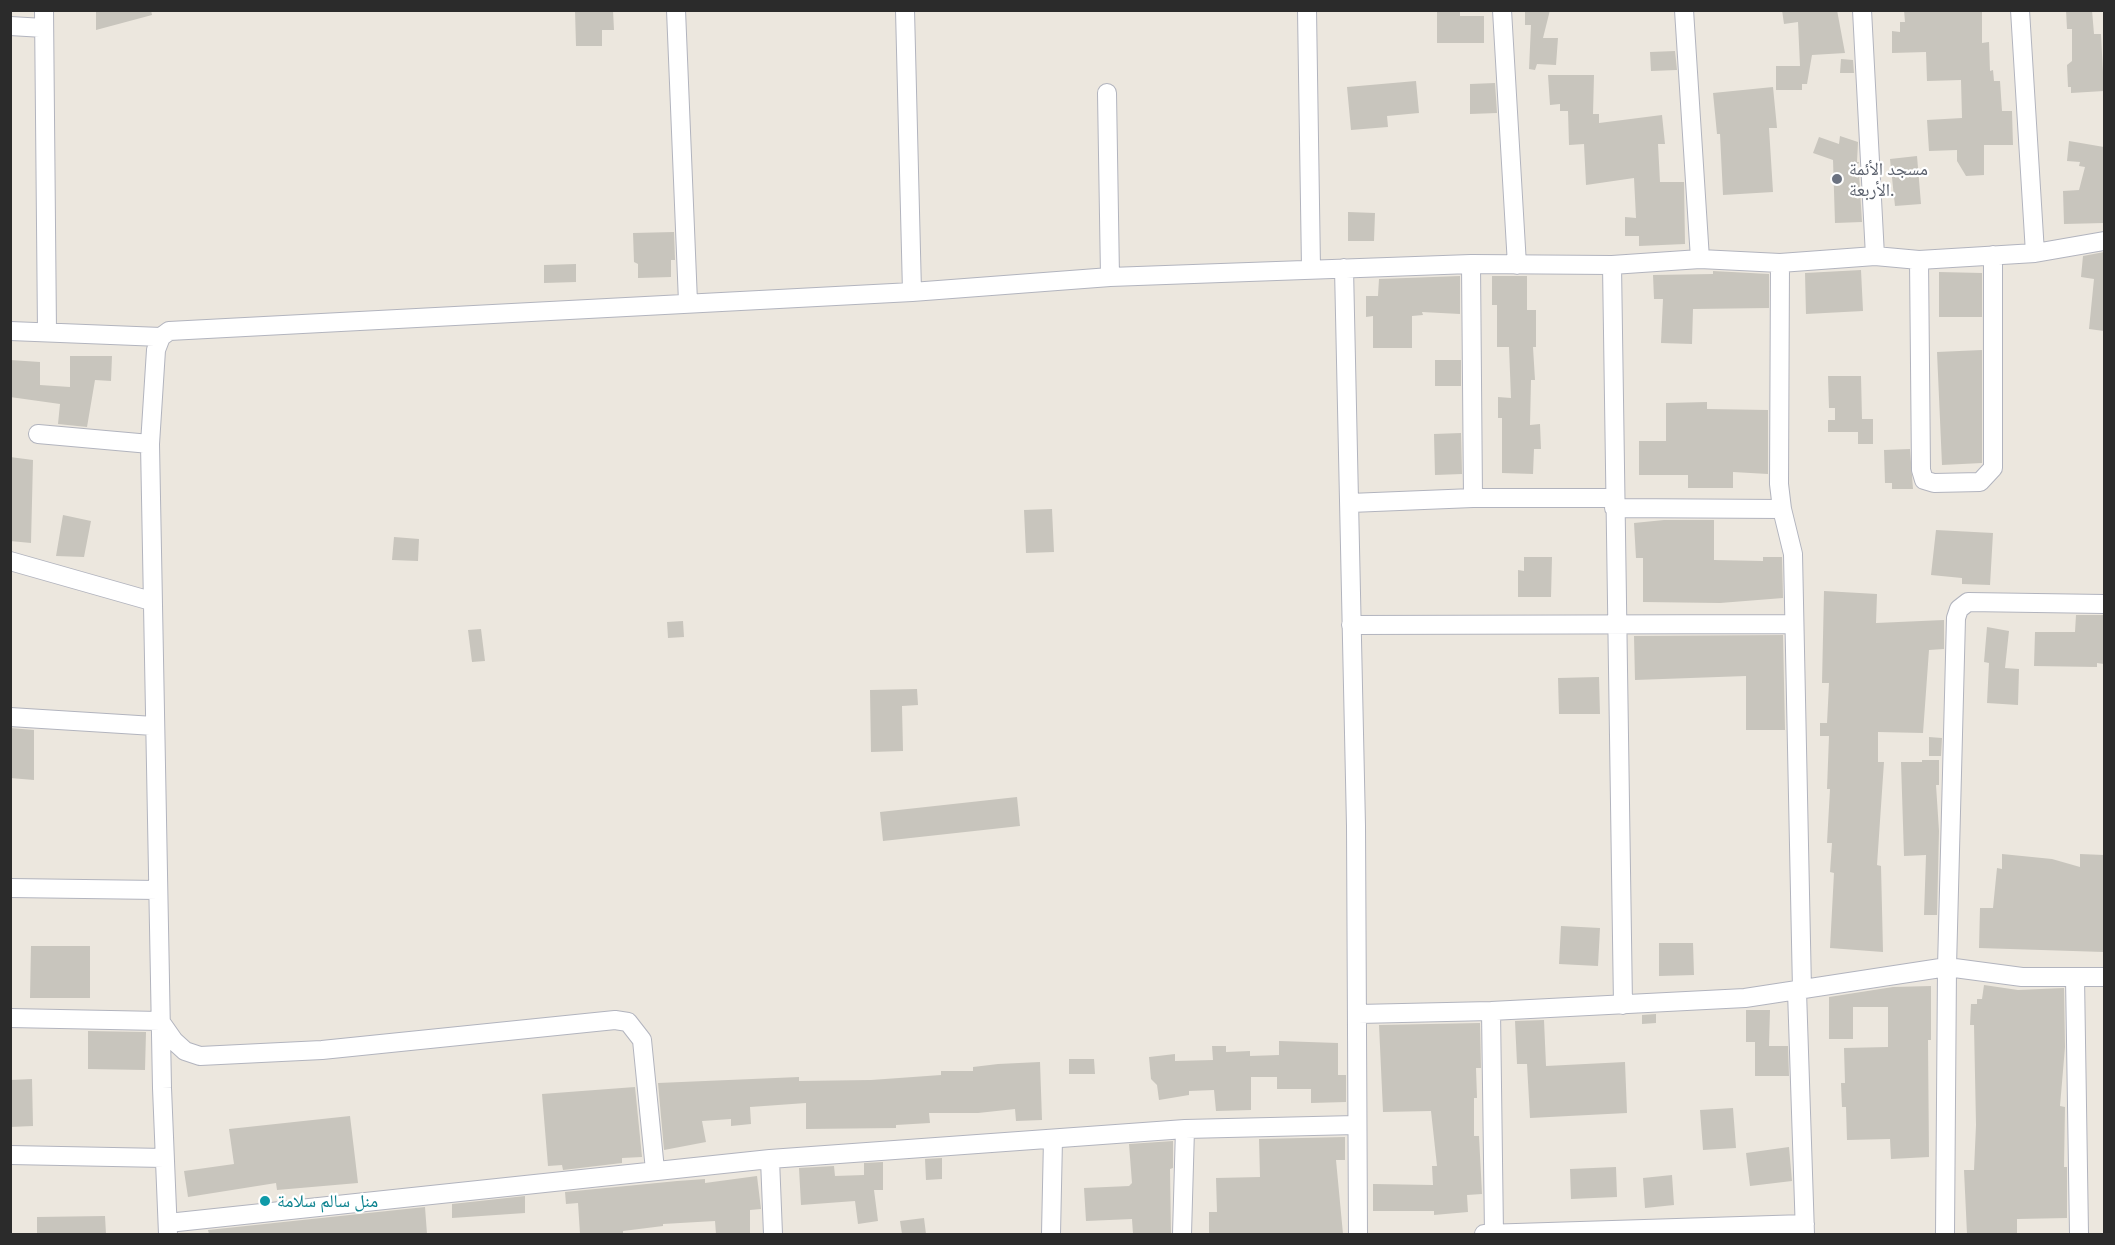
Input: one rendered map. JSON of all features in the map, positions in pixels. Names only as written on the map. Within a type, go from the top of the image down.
[{"type":"street","points":[[676,10],[688,302]]},
{"type":"street","points":[[905,10],[912,292]]},
{"type":"street","points":[[1307,10],[1311,268]]},
{"type":"street","points":[[1502,10],[1517,265]]},
{"type":"street","points":[[1684,10],[1700,259]]},
{"type":"street","points":[[1862,10],[1875,256]]},
{"type":"street","points":[[2020,10],[2035,253]]},
{"type":"street","points":[[10,26],[44,19],[46,332]]},
{"type":"street","points":[[1107,93],[1110,277]]},
{"type":"street","points":[[1356,1125],[1185,1130],[770,1159],[655,1170],[168,1229],[160,1021],[151,601],[150,444],[156,350],[161,337],[169,331],[912,292],[1110,277],[1472,264],[1612,265],[1700,259],[1780,263],[1875,256],[1919,260],[2035,253],[2104,241]]},
{"type":"street","points":[[1919,260],[1921,470],[1924,480],[1934,483],[1980,482],[1994,468],[1993,255]]},
{"type":"street","points":[[1484,1234],[1805,1229],[1793,554],[1782,509],[1779,484],[1780,263]]},
{"type":"street","points":[[1472,264],[1473,498]]},
{"type":"street","points":[[1612,265],[1623,1005]]},
{"type":"street","points":[[1344,268],[1358,1014],[1356,1125],[1358,1234]]},
{"type":"street","points":[[10,331],[161,337]]},
{"type":"street","points":[[38,434],[150,444]]},
{"type":"street","points":[[1350,503],[1473,498],[1782,509]]},
{"type":"street","points":[[10,561],[151,601]]},
{"type":"street","points":[[1945,1234],[1947,967],[1956,618],[1959,609],[1968,602],[2104,604]]},
{"type":"street","points":[[1351,626],[1794,624]]},
{"type":"street","points":[[10,717],[154,726]]},
{"type":"street","points":[[10,888],[158,890]]},
{"type":"street","points":[[1358,1014],[1491,1011],[1745,998],[1947,967],[2022,977],[2104,977]]},
{"type":"street","points":[[2075,977],[2079,1234]]},
{"type":"street","points":[[1491,1011],[1494,1234]]},
{"type":"street","points":[[10,1018],[160,1021]]},
{"type":"street","points":[[160,1021],[174,1041],[185,1051],[200,1056],[322,1050],[615,1020],[628,1022],[642,1040],[655,1170]]},
{"type":"street","points":[[1182,1234],[1185,1130]]},
{"type":"street","points":[[1051,1234],[1053,1139]]},
{"type":"street","points":[[10,1155],[164,1158]]},
{"type":"street","points":[[770,1159],[773,1234]]},
{"type":"building","points":[[96,10],[151,10],[152,15],[96,30]]},
{"type":"building","points":[[575,10],[613,10],[614,30],[602,30],[602,46],[576,46]]},
{"type":"building","points":[[1437,10],[1460,10],[1460,16],[1484,16],[1484,43],[1437,43]]},
{"type":"building","points":[[1525,10],[1550,10],[1543,38],[1558,38],[1556,65],[1537,64],[1535,70],[1529,69],[1531,25],[1525,25]]},
{"type":"building","points":[[1782,10],[1837,10],[1845,53],[1812,55],[1807,84],[1802,84],[1802,90],[1776,90],[1776,66],[1800,66],[1798,22],[1784,24]]},
{"type":"building","points":[[1904,10],[1982,10],[1982,43],[1989,42],[1990,71],[1993,70],[1994,81],[2000,81],[2002,111],[2012,111],[2013,145],[1984,145],[1984,175],[1966,176],[1957,161],[1957,150],[1929,151],[1927,120],[1962,118],[1961,80],[1927,81],[1926,52],[1892,53],[1892,31],[1900,32],[1900,22],[1905,22]]},
{"type":"building","points":[[2066,10],[2092,10],[2094,34],[2101,34],[2104,91],[2071,93],[2071,87],[2068,87],[2067,65],[2072,61],[2072,29],[2067,29]]},
{"type":"building","points":[[1675,51],[1677,70],[1651,71],[1650,52]]},
{"type":"building","points":[[1841,59],[1853,60],[1854,73],[1840,73]]},
{"type":"building","points":[[1548,75],[1594,75],[1593,114],[1599,114],[1599,123],[1662,115],[1665,144],[1658,144],[1660,182],[1684,182],[1685,244],[1639,246],[1639,236],[1625,236],[1625,217],[1636,218],[1634,178],[1586,185],[1584,144],[1569,145],[1568,111],[1560,111],[1560,104],[1550,105]]},
{"type":"building","points":[[1416,81],[1419,113],[1387,116],[1388,127],[1351,130],[1347,87]]},
{"type":"building","points":[[1495,83],[1497,113],[1470,114],[1470,84]]},
{"type":"building","points":[[1773,87],[1777,128],[1769,128],[1773,192],[1723,195],[1720,134],[1717,134],[1713,93]]},
{"type":"building","points":[[1840,136],[1858,142],[1857,162],[1859,162],[1855,173],[1859,173],[1862,222],[1835,223],[1833,160],[1813,153],[1819,137],[1839,144]]},
{"type":"building","points":[[2069,141],[2104,147],[2104,223],[2064,224],[2063,191],[2079,190],[2085,167],[2079,166],[2080,162],[2067,161]]},
{"type":"building","points":[[1917,156],[1921,204],[1895,206],[1890,159]]},
{"type":"building","points":[[1348,212],[1375,213],[1374,241],[1348,241]]},
{"type":"building","points":[[674,232],[675,260],[671,260],[671,277],[638,278],[638,264],[634,262],[633,233]]},
{"type":"building","points":[[2104,252],[2104,331],[2089,329],[2094,279],[2081,277],[2083,256]]},
{"type":"building","points":[[576,264],[576,282],[544,283],[544,265]]},
{"type":"building","points":[[1861,270],[1863,311],[1806,314],[1805,273]]},
{"type":"building","points":[[1713,271],[1769,274],[1769,308],[1693,309],[1692,344],[1661,343],[1663,299],[1654,299],[1653,275],[1713,274]]},
{"type":"building","points":[[1939,272],[1982,273],[1982,317],[1939,317]]},
{"type":"building","points":[[1460,276],[1460,314],[1422,312],[1423,315],[1412,316],[1412,348],[1373,348],[1373,316],[1366,317],[1366,296],[1378,296],[1379,279]]},
{"type":"building","points":[[1492,276],[1527,276],[1527,310],[1536,310],[1536,347],[1533,347],[1535,380],[1531,380],[1530,425],[1540,424],[1541,449],[1534,449],[1533,474],[1502,473],[1502,418],[1498,418],[1498,397],[1511,398],[1509,347],[1497,347],[1497,305],[1492,305]]},
{"type":"building","points":[[1982,350],[1982,463],[1942,465],[1937,352]]},
{"type":"building","points":[[70,356],[112,356],[111,381],[95,380],[87,427],[58,424],[60,404],[10,397],[10,360],[40,362],[40,385],[70,387]]},
{"type":"building","points":[[1435,360],[1461,360],[1461,386],[1435,386]]},
{"type":"building","points":[[1828,376],[1861,376],[1862,419],[1873,419],[1873,444],[1858,444],[1858,432],[1828,432],[1828,420],[1835,420],[1835,408],[1829,408]]},
{"type":"building","points":[[1707,402],[1707,409],[1768,410],[1768,474],[1733,472],[1733,488],[1688,488],[1688,475],[1639,475],[1639,441],[1666,441],[1666,403]]},
{"type":"building","points":[[1461,433],[1462,474],[1435,475],[1434,434]]},
{"type":"building","points":[[1910,449],[1913,489],[1892,489],[1892,483],[1885,483],[1884,450]]},
{"type":"building","points":[[10,457],[33,460],[31,543],[10,541]]},
{"type":"building","points":[[1052,509],[1054,552],[1026,553],[1024,510]]},
{"type":"building","points":[[63,515],[91,521],[84,557],[56,556]]},
{"type":"building","points":[[1664,520],[1714,520],[1714,560],[1763,561],[1763,557],[1782,557],[1783,598],[1720,603],[1643,602],[1643,558],[1636,558],[1634,523]]},
{"type":"building","points":[[1936,530],[1993,533],[1990,585],[1962,584],[1962,578],[1931,575]]},
{"type":"building","points":[[394,537],[419,539],[418,561],[392,560]]},
{"type":"building","points":[[1524,557],[1552,557],[1551,597],[1518,597],[1518,570],[1524,571]]},
{"type":"building","points":[[1824,591],[1877,594],[1876,623],[1944,620],[1944,649],[1929,650],[1923,733],[1878,732],[1878,762],[1884,762],[1877,865],[1881,866],[1883,952],[1830,948],[1834,873],[1830,872],[1832,843],[1827,843],[1830,789],[1827,789],[1829,736],[1820,736],[1820,723],[1827,723],[1829,683],[1822,683]]},
{"type":"building","points":[[2076,615],[2104,615],[2104,664],[2097,663],[2097,667],[2034,666],[2035,632],[2075,632]]},
{"type":"building","points":[[683,621],[684,637],[668,638],[667,622]]},
{"type":"building","points":[[1987,627],[2009,631],[2005,668],[2019,669],[2018,705],[1987,703],[1989,663],[1984,662]]},
{"type":"building","points":[[481,629],[485,661],[472,662],[468,630]]},
{"type":"building","points":[[1783,635],[1785,730],[1746,730],[1746,676],[1635,680],[1634,636]]},
{"type":"building","points":[[1599,677],[1600,714],[1559,714],[1558,678]]},
{"type":"building","points":[[917,689],[918,705],[902,706],[903,751],[871,752],[870,690]]},
{"type":"building","points":[[10,728],[34,730],[34,780],[10,778]]},
{"type":"building","points":[[1929,737],[1942,738],[1941,756],[1929,756]]},
{"type":"building","points":[[1922,760],[1939,760],[1939,785],[1936,785],[1939,831],[1937,915],[1924,915],[1926,855],[1904,856],[1901,762],[1922,762]]},
{"type":"building","points":[[1017,797],[1020,826],[883,841],[880,812]]},
{"type":"building","points":[[2002,854],[2052,859],[2080,867],[2080,854],[2104,855],[2104,952],[1979,948],[1980,908],[1993,908],[1997,868],[2002,869]]},
{"type":"building","points":[[1561,926],[1600,928],[1598,966],[1559,964]]},
{"type":"building","points":[[1659,943],[1693,943],[1694,975],[1659,976]]},
{"type":"building","points":[[31,946],[90,946],[90,998],[30,998]]},
{"type":"building","points":[[1984,985],[2018,990],[2064,988],[2065,1047],[2060,1106],[2065,1107],[2064,1167],[2067,1167],[2067,1218],[2017,1219],[2017,1234],[1967,1234],[1964,1170],[1974,1170],[1976,1125],[1974,1025],[1970,1025],[1971,1004],[1977,1004],[1977,999],[1982,999]]},
{"type":"building","points":[[1931,986],[1931,1040],[1928,1040],[1929,1157],[1891,1159],[1890,1139],[1847,1140],[1846,1107],[1842,1107],[1841,1083],[1845,1083],[1844,1048],[1888,1047],[1888,1007],[1853,1007],[1853,1039],[1829,1039],[1829,997],[1893,987]]},
{"type":"building","points":[[1746,1010],[1770,1010],[1769,1046],[1788,1046],[1789,1076],[1755,1076],[1755,1042],[1746,1042]]},
{"type":"building","points":[[1656,1014],[1656,1023],[1642,1024],[1642,1015]]},
{"type":"building","points":[[1544,1020],[1546,1066],[1625,1062],[1627,1113],[1530,1118],[1527,1064],[1517,1064],[1515,1021]]},
{"type":"building","points":[[1480,1023],[1481,1068],[1476,1068],[1477,1098],[1474,1098],[1474,1136],[1479,1136],[1482,1194],[1467,1195],[1468,1212],[1434,1215],[1434,1211],[1373,1211],[1373,1184],[1433,1185],[1432,1166],[1437,1166],[1431,1111],[1383,1112],[1379,1025]]},
{"type":"building","points":[[88,1031],[146,1032],[145,1070],[88,1069]]},
{"type":"building","points":[[1279,1041],[1338,1043],[1338,1075],[1346,1075],[1346,1102],[1311,1103],[1311,1089],[1277,1089],[1277,1077],[1251,1077],[1251,1110],[1216,1111],[1214,1090],[1189,1091],[1189,1095],[1159,1100],[1157,1085],[1151,1079],[1149,1057],[1175,1054],[1175,1061],[1213,1060],[1212,1046],[1226,1046],[1226,1052],[1250,1051],[1250,1056],[1279,1055]]},
{"type":"building","points":[[1069,1059],[1094,1059],[1095,1074],[1069,1074]]},
{"type":"building","points":[[1040,1062],[1042,1120],[1016,1121],[1015,1109],[978,1113],[929,1113],[930,1123],[896,1125],[896,1128],[806,1129],[806,1103],[750,1107],[751,1124],[731,1126],[731,1119],[702,1121],[706,1142],[664,1150],[658,1083],[799,1077],[799,1081],[871,1080],[941,1075],[941,1071],[973,1071],[973,1067],[998,1064]]},
{"type":"building","points":[[32,1079],[33,1126],[10,1127],[10,1080]]},
{"type":"building","points":[[635,1087],[642,1157],[622,1158],[622,1163],[563,1170],[562,1165],[548,1166],[542,1094]]},
{"type":"building","points":[[1733,1108],[1736,1148],[1703,1150],[1700,1110]]},
{"type":"building","points":[[350,1116],[358,1183],[277,1190],[276,1183],[188,1197],[184,1171],[234,1164],[229,1129]]},
{"type":"building","points":[[1345,1137],[1345,1160],[1336,1160],[1343,1234],[1209,1234],[1209,1212],[1217,1212],[1216,1178],[1260,1177],[1259,1139]]},
{"type":"building","points":[[1173,1141],[1173,1168],[1170,1169],[1171,1234],[1133,1234],[1132,1219],[1086,1221],[1084,1188],[1129,1186],[1132,1183],[1129,1144]]},
{"type":"building","points":[[1789,1147],[1792,1181],[1750,1186],[1746,1153]]},
{"type":"building","points":[[942,1158],[942,1179],[926,1180],[925,1159]]},
{"type":"building","points":[[883,1162],[883,1190],[874,1190],[878,1221],[858,1224],[855,1201],[801,1205],[799,1168],[834,1166],[835,1176],[864,1175],[864,1163]]},
{"type":"building","points":[[1616,1167],[1617,1197],[1571,1199],[1570,1169]]},
{"type":"building","points":[[1672,1175],[1674,1205],[1645,1208],[1643,1178]]},
{"type":"building","points":[[757,1176],[761,1209],[750,1210],[750,1234],[716,1234],[715,1221],[663,1224],[663,1226],[623,1231],[623,1234],[580,1234],[578,1203],[566,1204],[565,1192],[705,1179],[705,1183]]},
{"type":"building","points":[[525,1196],[525,1213],[452,1218],[452,1204]]},
{"type":"building","points":[[425,1207],[427,1234],[209,1234],[208,1230]]},
{"type":"building","points":[[105,1216],[106,1234],[37,1234],[37,1217]]},
{"type":"building","points":[[924,1218],[926,1234],[902,1234],[900,1221]]},
{"type":"place","name":"مسجد الأئمة الأربعة.","points":[[1837,179]]},
{"type":"place","name":"منل سالم سلامة","points":[[265,1201]]}]
